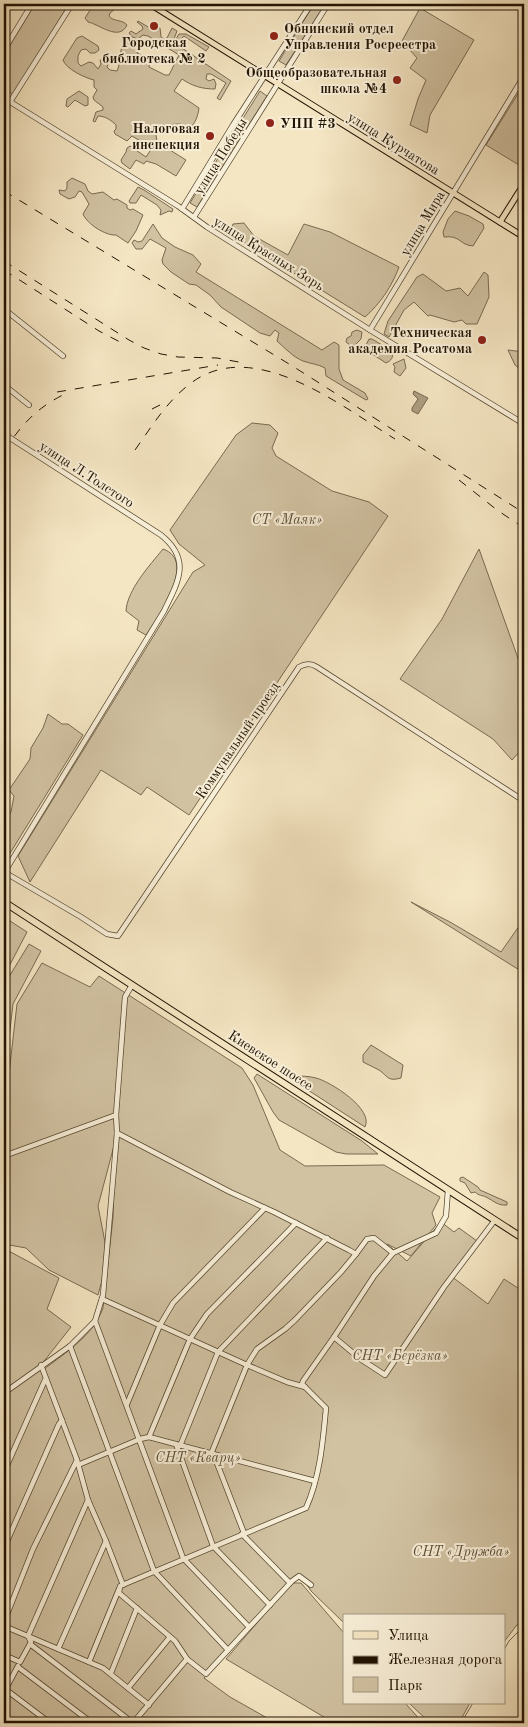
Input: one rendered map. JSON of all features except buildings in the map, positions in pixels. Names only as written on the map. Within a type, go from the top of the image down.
[{"type":"highway","name":"Киевское шоссе","points":[[4,902],[524,1239]]},
{"type":"main road","name":"улица Курчатова","points":[[150,4],[524,237]]},
{"type":"main road","points":[[500,222],[524,184]]},
{"type":"street","points":[[4,50],[32,4]]},
{"type":"street","points":[[10,102],[72,4]]},
{"type":"street","name":"улица Победы","points":[[182,209],[311,4]]},
{"type":"street","name":"улица Победы","points":[[194,217],[328,4]]},
{"type":"street","name":"улица Мира","points":[[370,330],[524,76]]},
{"type":"street","name":"улица Красных Зорь","points":[[4,98],[182,209],[370,330],[524,424]]},
{"type":"street","points":[[4,309],[63,356]]},
{"type":"street","points":[[4,386],[29,405]]},
{"type":"street","name":"улица Л.Толстого","points":[[4,434],[159,534],[176,550],[179,557],[180,573],[177,584],[164,611],[4,873]]},
{"type":"street","name":"Коммунальный проезд","points":[[4,873],[107,934],[118,936],[299,667],[304,664],[312,664],[318,667],[524,801]]},
{"type":"street","points":[[4,1393],[70,1346],[95,1322],[102,1299],[117,1133],[116,1115],[125,997],[132,985]]},
{"type":"street","points":[[4,1156],[116,1115]]},
{"type":"street","points":[[117,1133],[230,1192],[356,1254]]},
{"type":"street","points":[[89,1662],[121,1585],[306,1508],[313,1493],[323,1438],[326,1408],[302,1384],[303,1381],[374,1276],[392,1253],[436,1233],[446,1216],[448,1190]]},
{"type":"street","points":[[127,1405],[160,1325],[173,1303],[264,1208]]},
{"type":"street","points":[[334,1337],[359,1358],[385,1375],[444,1287],[495,1220]]},
{"type":"street","points":[[149,1437],[190,1339],[207,1314],[296,1223]]},
{"type":"street","points":[[270,1605],[213,1546],[178,1445],[218,1352],[326,1238]]},
{"type":"street","points":[[212,1454],[247,1365],[257,1349],[295,1320],[341,1272],[367,1238],[374,1238],[392,1253]]},
{"type":"street","points":[[102,1299],[247,1365],[287,1382],[305,1387]]},
{"type":"street","points":[[95,1322],[183,1558],[249,1627]]},
{"type":"street","points":[[70,1346],[154,1571],[228,1650]]},
{"type":"street","points":[[41,1365],[77,1463],[88,1500],[106,1541],[121,1585],[119,1593],[170,1637],[187,1659],[206,1674],[290,1583],[299,1576],[311,1585]]},
{"type":"street","points":[[4,1472],[45,1380]]},
{"type":"street","points":[[4,1548],[62,1420]]},
{"type":"street","points":[[4,1622],[33,1549],[77,1463],[149,1437],[315,1481]]},
{"type":"street","points":[[212,1454],[243,1534],[290,1583]]},
{"type":"street","points":[[50,1723],[4,1690],[31,1640],[88,1500]]},
{"type":"street","points":[[58,1649],[106,1541]]},
{"type":"street","points":[[110,1673],[137,1608]]},
{"type":"street","points":[[4,1626],[31,1640],[58,1649],[110,1673],[149,1705]]},
{"type":"street","points":[[128,1688],[170,1637]]},
{"type":"street","points":[[31,1640],[133,1723],[187,1659]]},
{"type":"street","points":[[4,1655],[19,1664],[92,1723]]},
{"type":"green space","points":[[35,4],[69,4],[13,94],[4,89],[4,55]]},
{"type":"green space","points":[[94,4],[108,4],[116,8],[109,16],[127,25],[123,30],[114,32],[88,22],[85,18]]},
{"type":"green space","points":[[314,4],[325,4],[286,65],[279,61]]},
{"type":"green space","points":[[420,8],[474,40],[430,115],[427,133],[410,125],[426,80],[410,68],[417,58],[402,41]]},
{"type":"green space","points":[[138,21],[155,31],[158,27],[160,28],[161,37],[164,39],[167,38],[172,28],[177,31],[174,39],[179,34],[186,34],[209,47],[206,51],[184,36],[179,46],[231,81],[220,100],[217,98],[226,83],[211,74],[207,74],[206,79],[209,81],[214,79],[215,89],[197,87],[182,79],[174,91],[199,108],[196,120],[188,129],[180,124],[161,125],[156,135],[157,142],[186,160],[176,176],[156,164],[146,161],[144,164],[136,160],[130,169],[122,163],[121,160],[130,146],[146,157],[152,148],[132,136],[127,141],[115,134],[116,125],[110,120],[98,116],[95,122],[93,121],[96,112],[103,110],[103,107],[93,97],[97,90],[94,87],[94,80],[72,70],[63,60],[77,38],[82,36],[98,46],[99,50],[95,53],[90,53],[86,49],[81,50],[78,56],[78,63],[81,66],[89,62],[93,63],[98,69],[101,64],[100,60],[103,60],[104,53],[108,53],[111,56],[107,67],[110,70],[117,71],[124,42],[130,42],[140,46],[137,53],[150,59],[149,67],[169,75],[179,55],[148,36],[143,35],[138,39],[132,37],[129,33],[131,31],[136,34],[143,29]]},
{"type":"green space","points":[[524,84],[524,168],[486,145]]},
{"type":"green space","points":[[79,91],[88,97],[88,105],[85,106],[75,100],[68,107],[66,106],[67,99]]},
{"type":"green space","points":[[260,91],[267,96],[197,207],[190,203]]},
{"type":"green space","points":[[72,178],[85,184],[88,191],[92,194],[103,192],[114,200],[117,199],[127,205],[127,208],[130,210],[133,209],[143,215],[128,243],[116,235],[102,231],[88,222],[83,214],[89,204],[82,192],[79,191],[75,197],[69,199],[60,194],[59,190],[65,191],[67,182]]},
{"type":"green space","points":[[138,187],[173,209],[172,212],[169,211],[160,215],[161,210],[157,205],[141,195],[136,203],[130,203],[129,201]]},
{"type":"green space","points":[[455,211],[483,224],[484,228],[473,246],[465,244],[454,237],[444,237],[443,232],[448,219]]},
{"type":"green space","points":[[244,223],[254,236],[288,255],[304,224],[330,232],[399,267],[385,294],[365,317],[229,233],[233,224]]},
{"type":"green space","points":[[153,224],[162,238],[175,247],[193,255],[201,264],[196,272],[322,350],[334,342],[339,345],[339,369],[343,380],[365,393],[368,399],[366,400],[326,376],[325,368],[303,361],[292,355],[277,341],[279,333],[275,330],[270,336],[260,333],[221,307],[210,295],[196,285],[189,284],[171,272],[163,264],[162,260],[166,248],[150,239],[142,249],[136,249],[132,243],[134,240],[142,241]]},
{"type":"green space","points":[[484,272],[488,275],[489,297],[477,324],[466,324],[462,320],[454,322],[428,316],[414,302],[404,310],[389,337],[384,334],[388,321],[417,277],[423,274],[446,291],[460,288],[468,296]]},
{"type":"green space","points":[[357,330],[362,332],[361,339],[355,345],[350,345],[346,342],[347,338],[351,336],[352,332]]},
{"type":"green space","points":[[369,339],[392,351],[391,360],[386,363],[366,350],[365,347]]},
{"type":"green space","points":[[508,350],[524,352],[524,372],[515,365]]},
{"type":"green space","points":[[404,359],[406,368],[400,376],[394,372],[395,367],[393,364]]},
{"type":"green space","name":"СТ «Маяк»","points":[[252,423],[270,425],[278,433],[272,448],[276,456],[332,491],[369,502],[388,516],[189,815],[147,787],[141,795],[101,770],[30,882],[18,856],[193,572],[205,565],[179,544],[170,530],[236,435]]},
{"type":"green space","points":[[163,549],[173,555],[177,565],[176,577],[172,590],[146,635],[137,630],[139,621],[126,611],[127,603],[140,578]]},
{"type":"green space","points":[[479,549],[524,675],[524,752],[521,750],[512,760],[493,739],[400,679],[442,619]]},
{"type":"green space","points":[[48,714],[62,724],[68,724],[83,735],[4,863],[4,820],[11,812],[14,796],[9,790],[30,759],[31,748],[43,728]]},
{"type":"green space","points":[[411,902],[501,952],[524,919],[524,971],[516,968]]},
{"type":"green space","points":[[4,917],[27,932],[4,976]]},
{"type":"green space","points":[[29,944],[41,951],[13,1004],[4,1082],[4,985]]},
{"type":"green space","points":[[42,963],[90,987],[99,976],[242,1068],[253,1085],[280,1150],[305,1166],[384,1165],[440,1197],[432,1213],[436,1225],[411,1256],[387,1244],[407,1261],[441,1222],[454,1232],[459,1228],[477,1241],[451,1276],[488,1304],[504,1279],[524,1292],[524,1619],[506,1639],[506,1614],[343,1614],[343,1622],[311,1591],[301,1576],[293,1583],[301,1583],[343,1632],[343,1704],[406,1704],[423,1723],[334,1723],[226,1659],[282,1594],[204,1678],[230,1697],[276,1723],[4,1723],[4,1250],[59,1278],[47,1309],[71,1327],[41,1365],[43,1370],[86,1335],[93,1327],[103,1308],[113,1218],[115,1142],[98,1206],[108,1258],[98,1295],[49,1270],[26,1248],[4,1244],[4,1117],[17,1004]]},
{"type":"green space","points":[[371,1045],[403,1065],[401,1078],[390,1079],[379,1070],[363,1062],[363,1055]]},
{"type":"green space","points":[[257,1074],[362,1141],[378,1154],[346,1154],[336,1152],[279,1120],[254,1078]]},
{"type":"green space","points":[[293,1076],[316,1078],[350,1097],[363,1112],[366,1120],[365,1127],[294,1081]]},
{"type":"green space","points":[[463,1177],[480,1190],[507,1202],[507,1205],[499,1204],[475,1192],[471,1193],[465,1183],[460,1181],[460,1178]]},
{"type":"green space","points":[[410,1704],[469,1704],[459,1723],[430,1723]]},
{"type":"shaded area","points":[[414,391],[428,398],[418,414],[412,411],[418,399],[413,394]]},
{"type":"waterway","points":[[506,1646],[524,1626]]},
{"type":"waterway","points":[[461,1723],[472,1704]]},
{"type":"railway","points":[[4,191],[294,367],[524,513]]},
{"type":"railway","points":[[4,261],[144,348],[178,357],[217,358],[244,363]]},
{"type":"railway","points":[[4,270],[99,331],[120,342]]},
{"type":"railway","points":[[57,392],[218,365]]},
{"type":"railway","points":[[135,450],[167,406],[191,383],[216,371],[242,367],[269,371],[296,381],[323,394],[395,439]]},
{"type":"railway","points":[[4,451],[31,417],[47,404],[67,393]]},
{"type":"railway","points":[[152,409],[168,401]]},
{"type":"railway","points":[[459,480],[497,510],[524,528]]},
{"type":"place","name":"Городская библиотека № 2","points":[[154,26]]},
{"type":"place","name":"Обнинский отдел Управления Росреестра","points":[[274,36]]},
{"type":"place","name":"Общеобразовательная школа №4","points":[[397,80]]},
{"type":"place","name":"УПП #3","points":[[270,123]]},
{"type":"place","name":"Налоговая инспекция","points":[[210,136]]},
{"type":"place","name":"Техническая академия Росатома","points":[[482,340]]},
{"type":"park label","name":"СНТ «Берёзка»","points":[[400,1355]]},
{"type":"park label","name":"СНТ «Кварц»","points":[[198,1457]]},
{"type":"park label","name":"СНТ «Дружба»","points":[[461,1551]]}]
